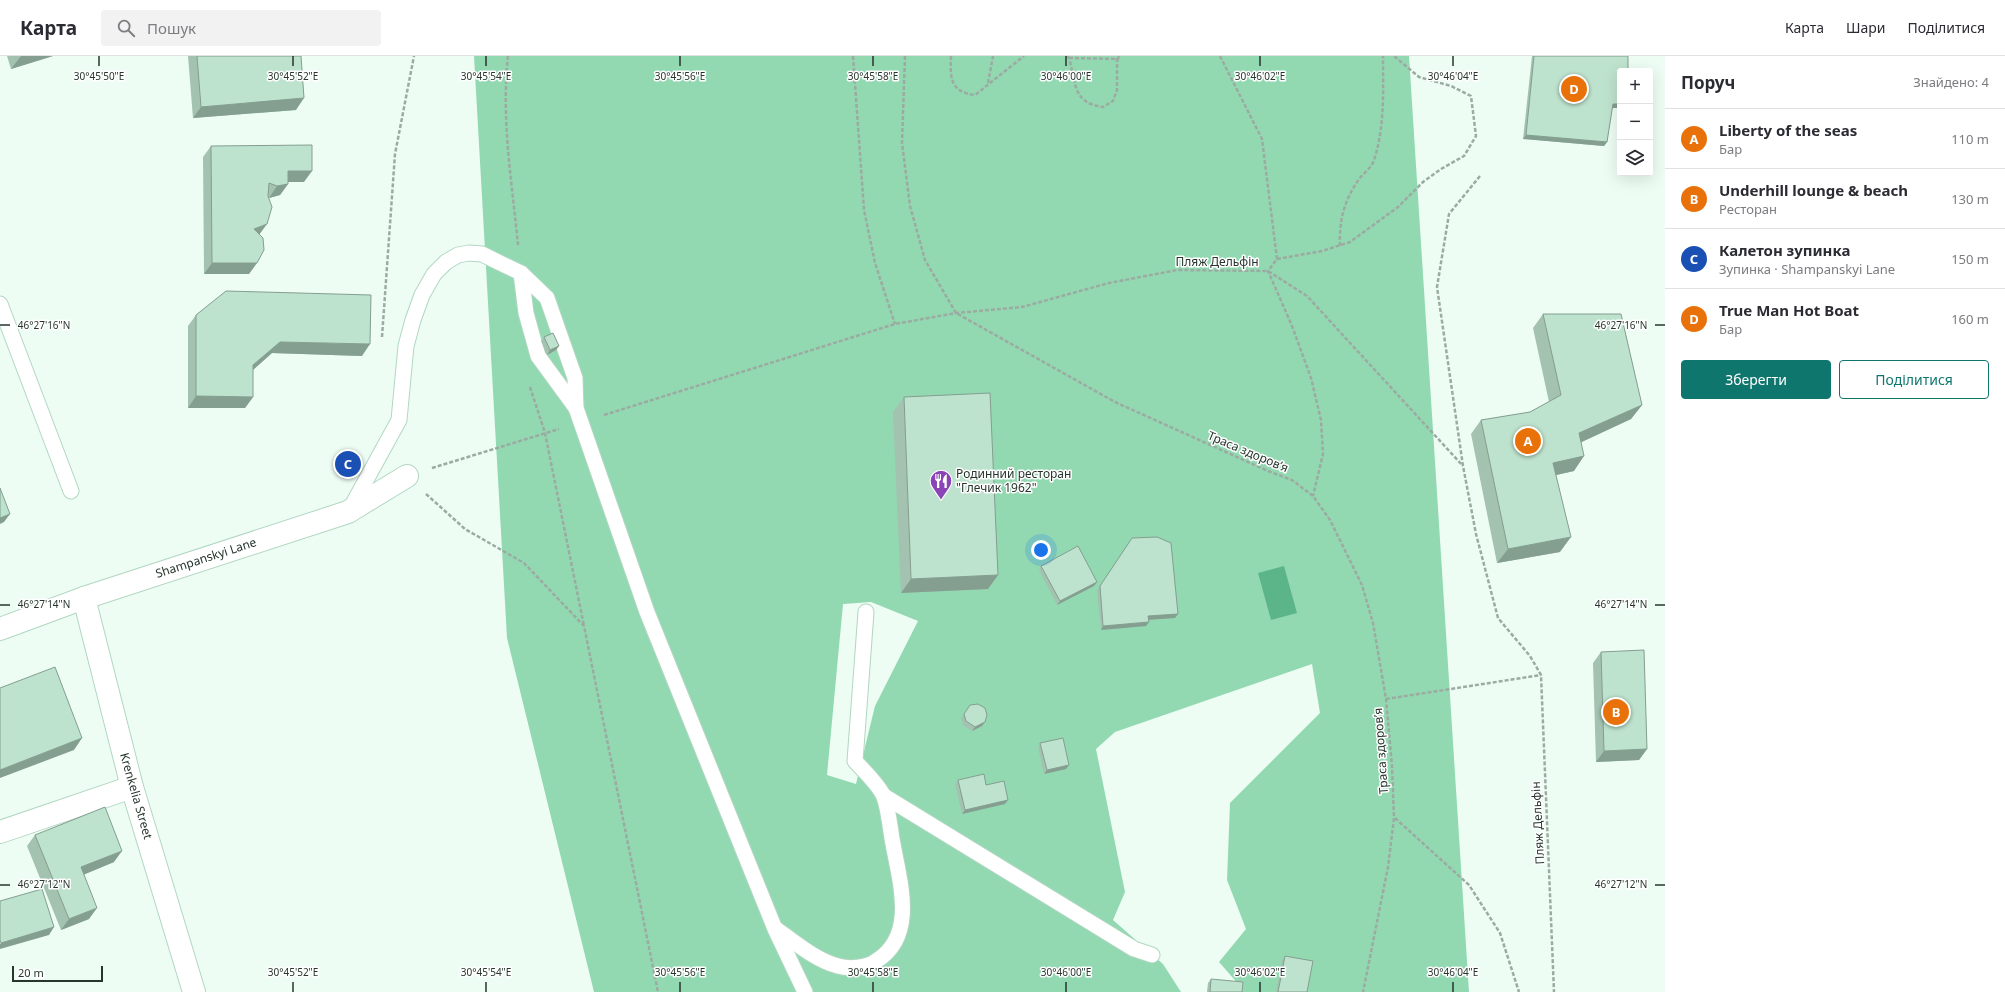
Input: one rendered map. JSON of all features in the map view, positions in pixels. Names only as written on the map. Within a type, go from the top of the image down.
[{"type":"street","name":"Shampanskyi Lane","points":[[0,629],[84,598],[348,512],[407,476]]},
{"type":"street","name":"Krenkelia Street","points":[[84,598],[132,787],[194,992]]},
{"type":"street","points":[[0,832],[132,787]]},
{"type":"lane","points":[[348,512],[399,420],[406,346],[422,295],[434,274],[446,262],[458,255],[469,253],[482,254],[521,273],[547,298],[574,378],[579,415],[647,612],[775,929],[805,992]]},
{"type":"lane","points":[[521,273],[526,313],[538,356],[579,415]]},
{"type":"lane","points":[[0,304],[71,491]]},
{"type":"lane","points":[[866,612],[856,761],[884,796],[1134,949],[1152,955]]},
{"type":"lane","points":[[775,929],[816,956],[838,966],[856,968],[873,964],[886,955],[895,945],[900,933],[902,898],[884,796]]},
{"type":"path","points":[[382,342],[395,154],[414,56]]},
{"type":"path","points":[[853,56],[864,210],[875,263],[895,324]]},
{"type":"path","points":[[905,56],[902,143],[910,206],[925,260],[956,313]]},
{"type":"path","points":[[950,56],[950,74],[955,87],[964,94],[975,95],[1024,56]]},
{"type":"path","points":[[988,84],[992,56]]},
{"type":"path","points":[[1220,56],[1262,139],[1277,259]]},
{"type":"path","points":[[1340,246],[1339,225],[1345,203],[1359,180],[1373,162],[1380,136],[1384,56]]},
{"type":"path","points":[[1312,496],[1323,454],[1320,420],[1311,378],[1292,326],[1268,271],[1277,259],[1322,251],[1350,242],[1398,207],[1422,182],[1464,156],[1476,136],[1471,96],[1451,86],[1419,78],[1394,56]]},
{"type":"path","points":[[1068,57],[1118,57],[1116,90],[1113,101],[1103,107],[1091,106],[1082,99],[1076,87],[1068,57]]},
{"type":"path","name":"Пляж Дельфін","points":[[1480,176],[1449,214],[1437,287],[1463,466],[1476,534],[1498,618],[1530,656],[1540,675],[1554,992]]},
{"type":"path","name":"Пляж Дельфін","points":[[407,476],[579,415],[895,324],[956,313],[1022,307],[1109,283],[1177,270],[1268,271],[1307,296],[1463,466]]},
{"type":"path","name":"Траса здоров’я","points":[[956,313],[1115,402],[1268,471],[1292,480],[1312,496],[1330,520],[1362,585],[1373,624],[1386,699],[1392,766],[1394,818],[1388,867],[1363,992]]},
{"type":"path","points":[[407,476],[464,529],[524,562],[584,626],[658,992]]},
{"type":"path","points":[[1386,699],[1540,675]]},
{"type":"path","points":[[1394,818],[1469,885],[1500,933],[1519,992]]},
{"type":"shaded area","points":[[474,56],[1409,56],[1469,992],[1239,992],[1240,986],[1219,962],[1246,929],[1227,880],[1230,803],[1320,713],[1312,664],[1115,732],[1096,749],[1125,892],[1113,920],[1163,964],[1181,992],[594,992],[507,638]],"holes":[[[871,602],[918,621],[875,706],[856,784],[827,775],[843,604]]]},
{"type":"shaded area","points":[[1284,566],[1297,613],[1271,620],[1258,573]]},
{"type":"building","points":[[197,56],[301,56],[304,98],[201,107]]},
{"type":"building","points":[[1534,56],[1628,56],[1628,68],[1617,68],[1617,104],[1613,104],[1607,142],[1526,135]]},
{"type":"building","points":[[312,145],[312,171],[288,171],[288,184],[277,186],[269,183],[268,196],[272,207],[267,224],[254,229],[263,238],[264,250],[257,263],[212,263],[211,146]]},
{"type":"building","points":[[226,291],[371,295],[370,344],[280,342],[253,365],[253,397],[196,396],[196,315]]},
{"type":"building","points":[[1543,314],[1621,314],[1642,405],[1579,433],[1584,456],[1553,463],[1571,537],[1508,549],[1481,420],[1530,412],[1561,395]]},
{"type":"building","points":[[553,333],[559,346],[550,350],[544,337]]},
{"type":"building","name":"Родинний ресторан \"Глечик 1962\"","points":[[990,393],[998,575],[911,579],[904,397]]},
{"type":"building","points":[[0,488],[10,514],[0,518]]},
{"type":"building","points":[[1157,537],[1171,543],[1178,614],[1148,616],[1149,622],[1103,626],[1100,586],[1132,538]]},
{"type":"building","points":[[1078,546],[1097,582],[1060,601],[1041,566]]},
{"type":"building","points":[[1644,650],[1647,749],[1604,751],[1601,652]]},
{"type":"building","points":[[55,667],[82,738],[0,770],[0,688]]},
{"type":"building","points":[[978,704],[985,708],[987,715],[985,722],[975,727],[966,721],[964,714],[970,705]]},
{"type":"building","points":[[1063,738],[1069,765],[1047,770],[1040,743]]},
{"type":"building","points":[[984,774],[986,785],[1004,781],[1008,800],[965,810],[958,780]]},
{"type":"building","points":[[105,807],[122,851],[81,867],[97,908],[69,919],[35,835]]},
{"type":"building","points":[[42,889],[54,927],[1,943],[0,901]]},
{"type":"building","points":[[1285,956],[1313,961],[1307,992],[1278,992]]},
{"type":"building","points":[[1211,979],[1243,982],[1242,992],[1210,992]]},
{"type":"place","name":"True Man Hot Boat","points":[[1574,89]]},
{"type":"place","name":"Liberty of the seas","points":[[1528,441]]},
{"type":"place","name":"Калетон зупинка","points":[[348,464]]},
{"type":"place","name":"Родинний ресторан \"Глечик 1962\"","points":[[941,500]]},
{"type":"place","name":"Underhill lounge & beach","points":[[1616,712]]}]
